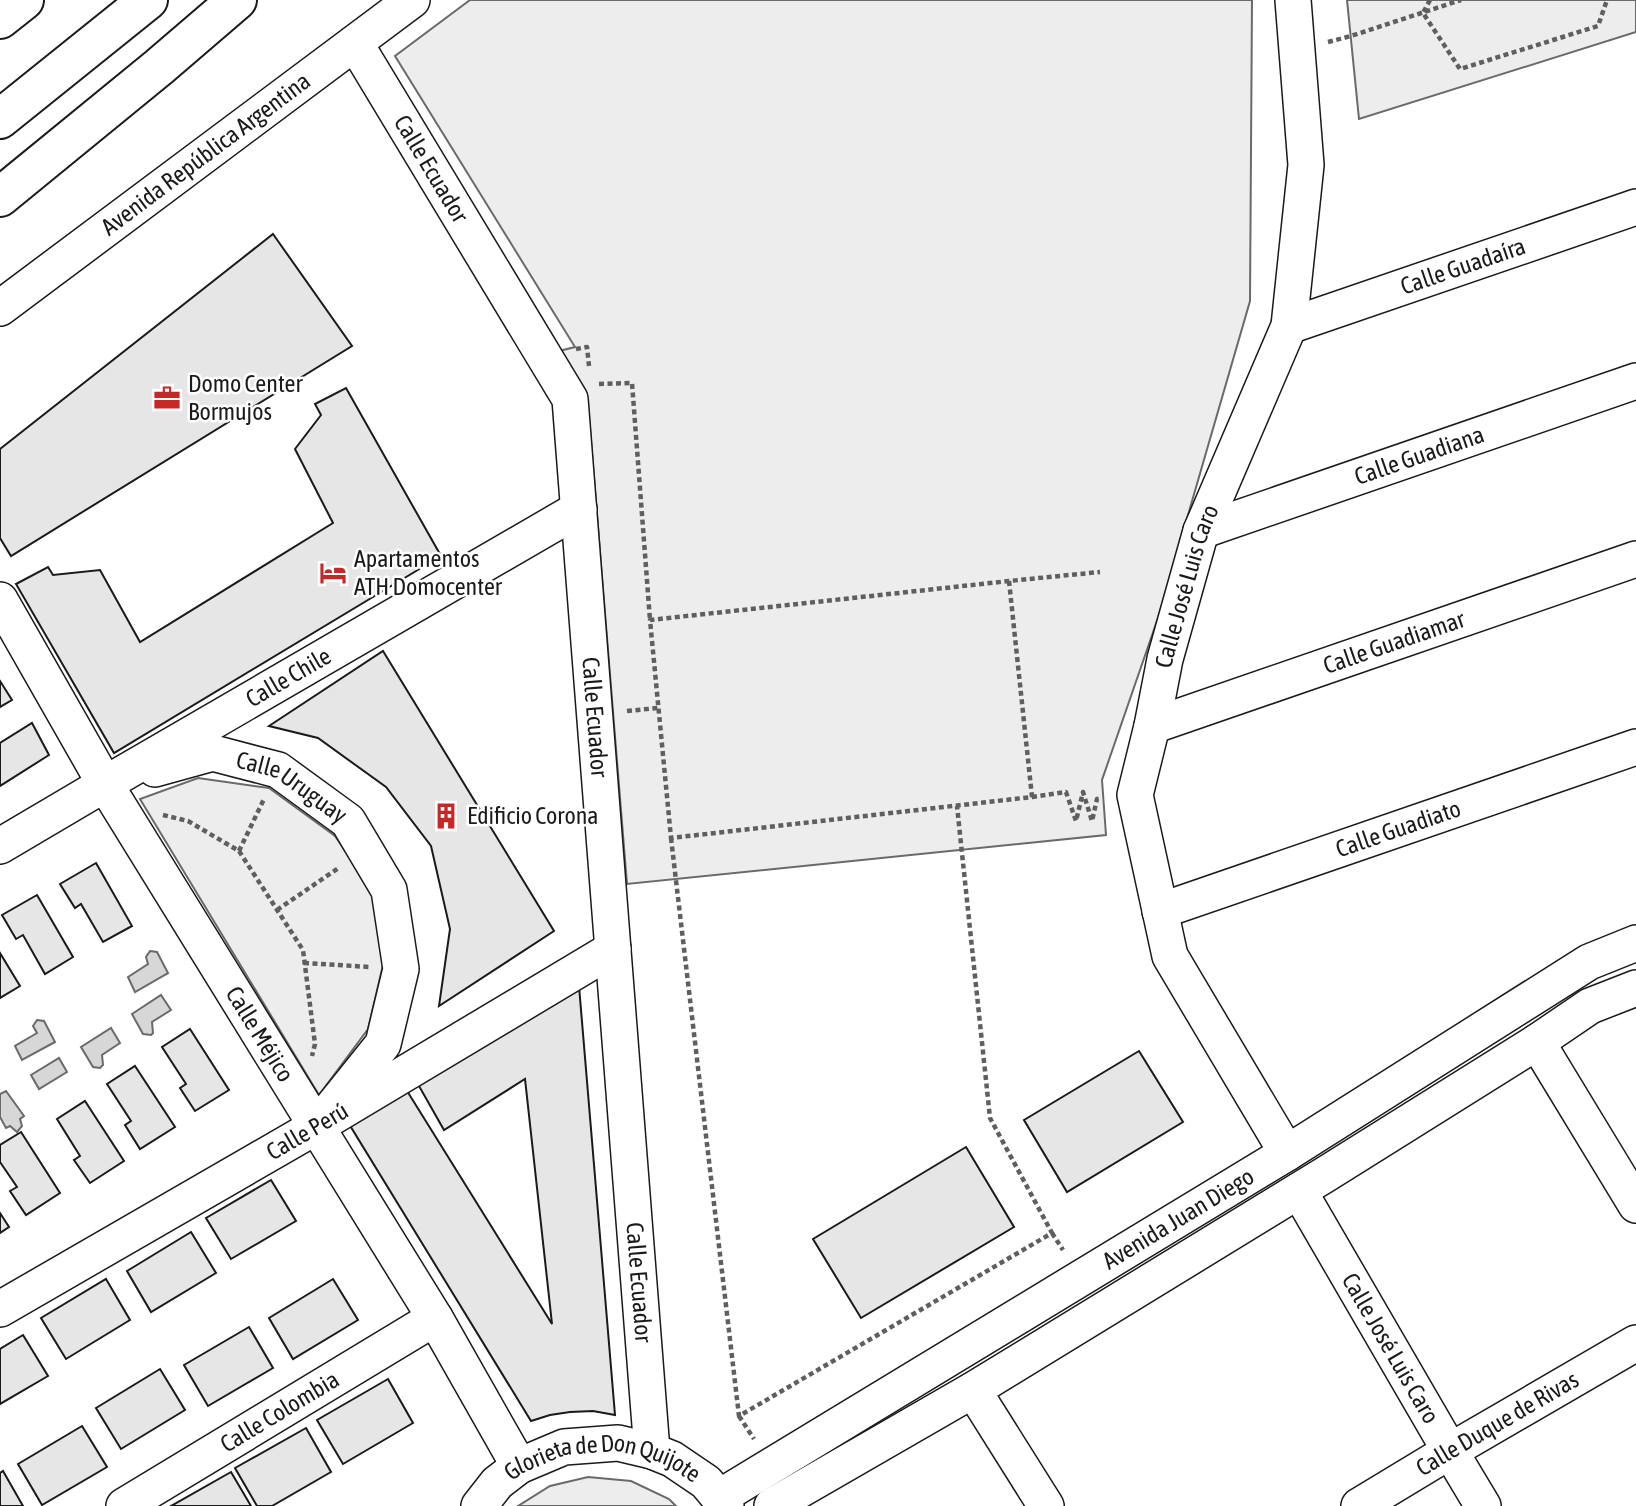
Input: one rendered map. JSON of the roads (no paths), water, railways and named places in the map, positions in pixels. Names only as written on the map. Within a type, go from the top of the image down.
[{"type":"highway","points":[[0,19],[24,0]]},
{"type":"highway","points":[[0,118],[148,0]]},
{"type":"highway","points":[[0,197],[159,68],[236,0]]},
{"type":"street","name":"Avenida República Argentina","points":[[0,308],[412,0]]},
{"type":"street","name":"Calle José Luis Caro","points":[[1287,1153],[1170,956],[1135,795],[1165,659],[1201,531],[1289,326],[1306,165],[1293,0]]},
{"type":"street","name":"Calle Ecuador","points":[[355,43],[570,399],[652,1451]]},
{"type":"street","name":"Calle Guadaíra","points":[[1289,326],[1636,207]]},
{"type":"street","name":"Calle Guadiana","points":[[1201,531],[1636,381]]},
{"type":"street","name":"Calle Chile","points":[[0,846],[579,509]]},
{"type":"street","name":"Calle Guadiamar","points":[[1152,726],[1636,559]]},
{"type":"street","name":"Calle Méjico","points":[[2,610],[105,784],[436,1318],[519,1466]]},
{"type":"street","name":"Calle Guadiato","points":[[1160,911],[1636,747]]},
{"type":"street","name":"Calle Uruguay","points":[[105,784],[213,753],[278,770],[348,821],[389,890],[401,969],[383,1044],[309,1114]]},
{"type":"street","name":"Avenida Juan Diego","points":[[723,1502],[1287,1153],[1589,962],[1636,943]]},
{"type":"street","name":"Calle Perú","points":[[0,1309],[309,1114],[613,949]]},
{"type":"street","name":"Avenida Juan Diego","points":[[772,1506],[973,1390],[1299,1191],[1590,1006],[1636,988]]},
{"type":"street","points":[[1537,1042],[1636,1205]]},
{"type":"street","name":"Calle José Luis Caro","points":[[1299,1191],[1483,1506]]},
{"type":"street","name":"Calle Colombia","points":[[124,1506],[436,1318]]},
{"type":"street","name":"Calle Duque de Rivas","points":[[1359,1506],[1636,1343]]},
{"type":"street","points":[[973,1390],[1046,1506]]},
{"type":"street","name":"Glorieta de Don Quijote","points":[[479,1506],[497,1483],[519,1466],[564,1447],[618,1443],[652,1451],[671,1459],[706,1482],[723,1502]]},
{"type":"place","name":"Domo Center Bormujos","points":[[167,398]]},
{"type":"place","name":"Apartamentos ATH Domocenter","points":[[333,573]]},
{"type":"place","name":"Edificio Corona","points":[[446,816]]}]
